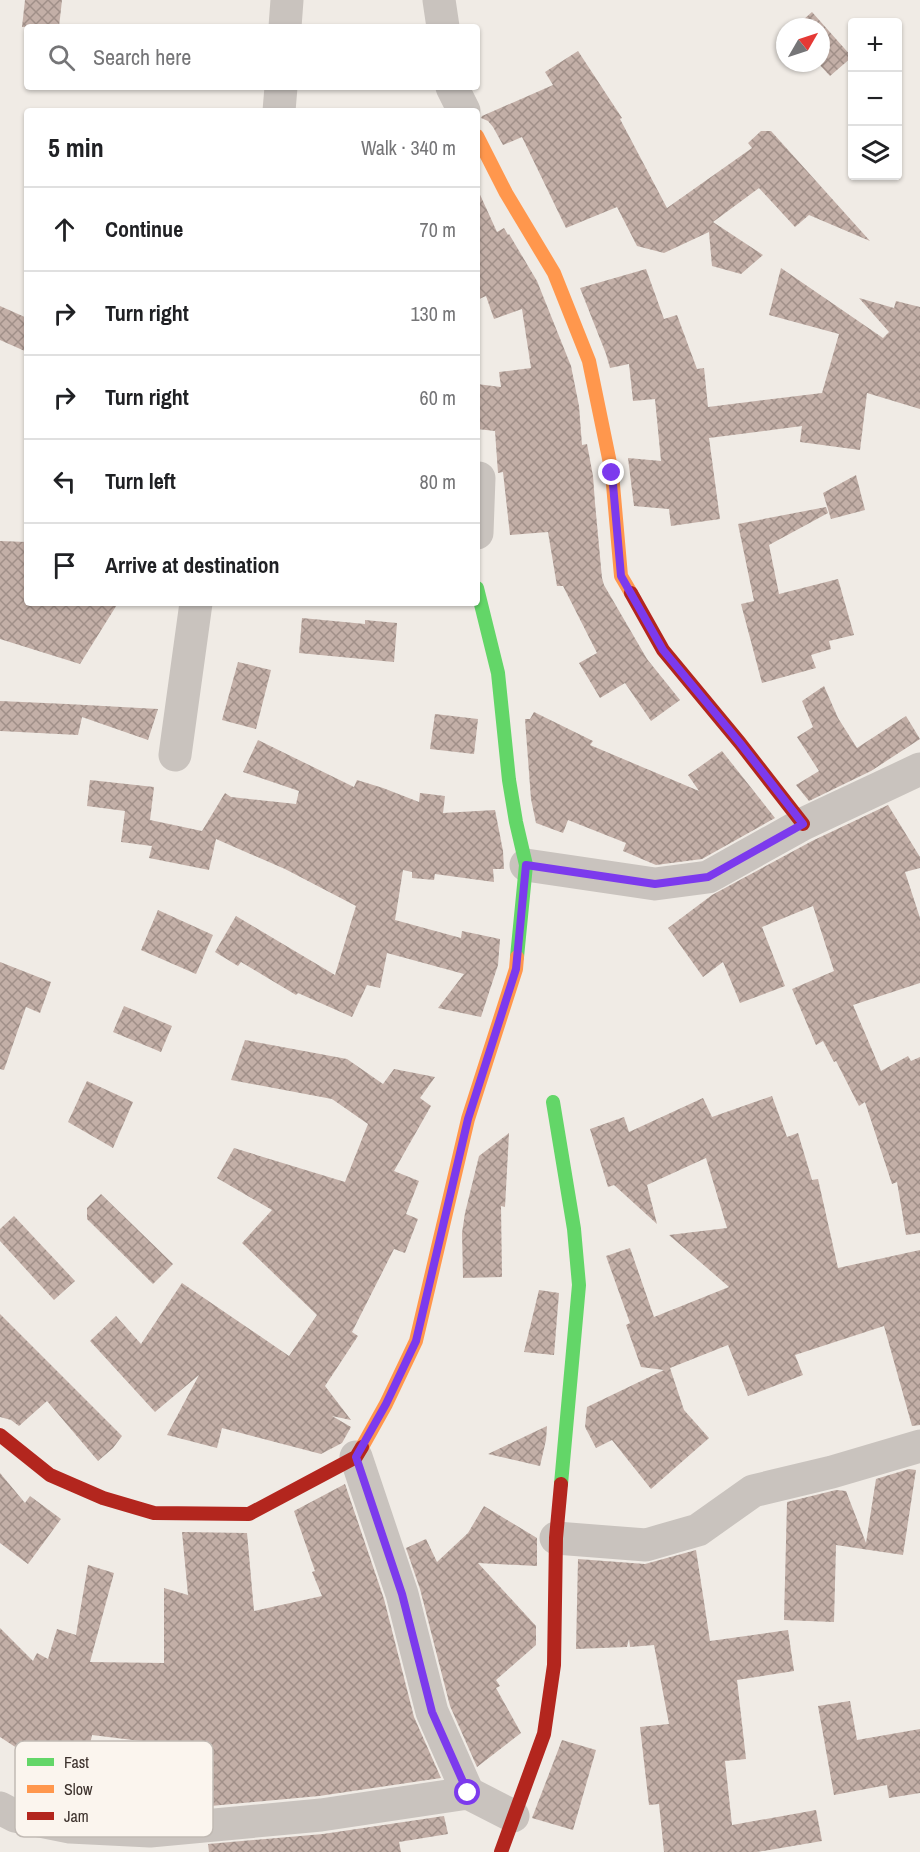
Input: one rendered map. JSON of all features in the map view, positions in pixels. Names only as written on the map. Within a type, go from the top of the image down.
[{"type":"street","points":[[285,24],[287,0]]},
{"type":"street","points":[[439,0],[443,24]]},
{"type":"street","points":[[279,108],[281,90]]},
{"type":"street","points":[[454,90],[462,108]]},
{"type":"street","points":[[480,142],[506,192],[555,273],[589,361],[612,473],[621,576],[663,650],[803,824]]},
{"type":"street","points":[[0,1435],[50,1475],[103,1498],[154,1513],[249,1514],[356,1457],[386,1404],[416,1341],[468,1119],[516,969],[526,865],[509,780],[498,674],[480,600]]},
{"type":"street","points":[[175,755],[196,606]]},
{"type":"street","points":[[526,865],[655,884],[708,877],[803,824],[920,769]]},
{"type":"street","points":[[496,1850],[513,1816],[544,1734],[554,1665],[556,1538],[579,1285],[574,1229],[553,1102]]},
{"type":"street","points":[[556,1538],[646,1545],[698,1530],[753,1491],[832,1472],[920,1446]]},
{"type":"street","points":[[356,1457],[402,1594],[432,1712],[468,1793]]},
{"type":"street","points":[[213,1825],[321,1815],[468,1793],[513,1816]]},
{"type":"street","points":[[0,1808],[15,1816]]},
{"type":"building","points":[[25,0],[62,0],[59,24],[24,24],[22,27]]},
{"type":"building","points":[[812,12],[817,18],[805,18]]},
{"type":"building","points":[[830,32],[848,52],[848,60],[830,76],[826,72],[830,72]]},
{"type":"building","points":[[578,51],[622,118],[620,119],[667,208],[752,148],[748,143],[761,131],[771,131],[870,241],[809,215],[795,227],[759,188],[713,222],[763,255],[741,274],[712,266],[709,232],[664,253],[637,246],[617,207],[566,228],[522,137],[503,145],[493,127],[481,118],[553,85],[545,72]]},
{"type":"building","points":[[480,195],[497,232],[504,228],[509,234],[537,281],[571,366],[579,406],[582,445],[587,444],[593,476],[604,585],[647,659],[680,700],[651,721],[625,683],[600,698],[579,663],[597,653],[563,586],[557,586],[548,532],[510,535],[503,472],[498,473],[495,431],[480,429],[480,384],[501,387],[499,372],[531,368],[522,309],[494,319],[486,296],[480,299]]},
{"type":"building","points":[[781,268],[883,338],[889,332],[859,298],[894,308],[896,301],[920,307],[920,409],[867,393],[860,450],[800,442],[802,426],[709,438],[720,519],[671,526],[669,509],[634,506],[628,458],[661,461],[655,399],[633,401],[629,364],[610,368],[580,288],[646,269],[664,319],[677,315],[697,369],[704,368],[708,407],[822,393],[839,334],[769,315]]},
{"type":"building","points":[[0,306],[24,317],[24,351],[0,340]]},
{"type":"building","points":[[856,475],[865,510],[831,519],[823,493]]},
{"type":"building","points":[[826,507],[828,513],[769,545],[779,594],[838,579],[854,635],[829,641],[831,649],[811,655],[816,668],[762,683],[741,604],[754,601],[738,524]]},
{"type":"building","points":[[0,541],[24,542],[24,606],[116,606],[80,664],[0,639]]},
{"type":"building","points":[[302,618],[365,624],[365,620],[397,623],[394,662],[299,653]]},
{"type":"building","points":[[238,662],[271,670],[256,729],[222,720]]},
{"type":"building","points":[[824,686],[838,718],[857,748],[906,716],[920,739],[871,771],[809,801],[796,785],[819,771],[797,737],[813,727],[802,701]]},
{"type":"building","points":[[0,701],[158,709],[148,740],[82,717],[78,735],[0,731]]},
{"type":"building","points":[[534,712],[593,741],[590,745],[699,791],[688,775],[722,751],[775,818],[702,859],[656,865],[623,851],[626,843],[568,820],[563,833],[536,823],[531,799],[525,719],[530,719]]},
{"type":"building","points":[[435,714],[478,719],[474,754],[430,749]]},
{"type":"building","points":[[258,740],[354,787],[357,780],[419,802],[420,793],[445,796],[443,813],[495,810],[504,869],[493,869],[494,882],[435,874],[434,880],[412,878],[412,872],[403,870],[395,920],[461,938],[462,931],[500,939],[498,965],[481,1017],[438,1008],[464,974],[387,953],[380,988],[367,985],[352,1017],[298,993],[296,995],[241,962],[238,966],[215,952],[236,916],[335,975],[356,906],[285,869],[216,839],[209,870],[149,858],[152,846],[121,842],[125,811],[87,806],[90,780],[154,787],[150,820],[202,831],[225,793],[231,797],[296,804],[299,791],[243,772]]},
{"type":"building","points":[[888,805],[920,857],[920,868],[905,872],[920,918],[920,983],[853,1005],[881,1071],[908,1056],[911,1061],[920,1057],[920,1233],[906,1235],[897,1182],[892,1184],[865,1102],[859,1106],[823,1041],[816,1045],[792,989],[834,971],[813,906],[762,927],[785,986],[740,1003],[723,962],[703,977],[668,928],[712,895],[812,841]]},
{"type":"building","points":[[158,910],[213,935],[196,974],[141,950]]},
{"type":"building","points":[[0,962],[51,982],[40,1013],[26,1007],[4,1070],[0,1069]]},
{"type":"building","points":[[124,1006],[172,1026],[161,1052],[113,1032]]},
{"type":"building","points":[[245,1040],[347,1059],[383,1084],[394,1069],[435,1077],[420,1098],[431,1106],[394,1171],[419,1181],[406,1214],[418,1219],[405,1253],[394,1249],[352,1332],[358,1336],[325,1386],[351,1420],[332,1416],[351,1427],[342,1443],[321,1454],[222,1428],[217,1448],[167,1435],[199,1375],[155,1412],[90,1341],[116,1316],[141,1344],[182,1283],[289,1356],[317,1315],[242,1243],[272,1210],[217,1178],[234,1148],[345,1182],[368,1124],[332,1099],[231,1080]]},
{"type":"building","points":[[87,1081],[133,1102],[113,1148],[68,1122]]},
{"type":"building","points":[[772,1096],[787,1137],[798,1133],[812,1180],[818,1179],[838,1268],[920,1250],[920,1425],[912,1426],[884,1326],[795,1355],[803,1375],[748,1396],[728,1345],[670,1368],[684,1410],[709,1438],[651,1489],[612,1440],[596,1448],[585,1427],[587,1407],[664,1370],[641,1367],[626,1325],[630,1323],[606,1256],[630,1248],[654,1317],[729,1287],[669,1235],[727,1228],[706,1158],[647,1185],[657,1224],[614,1185],[608,1187],[590,1129],[624,1117],[629,1132],[703,1098],[712,1117]]},
{"type":"building","points":[[509,1133],[505,1207],[501,1206],[502,1277],[463,1278],[462,1233],[479,1156]]},
{"type":"building","points":[[101,1194],[173,1264],[153,1284],[87,1219],[87,1208]]},
{"type":"building","points":[[14,1216],[75,1281],[54,1300],[0,1241],[0,1229]]},
{"type":"building","points":[[539,1290],[559,1293],[554,1355],[524,1352]]},
{"type":"building","points":[[0,1314],[122,1436],[113,1448],[98,1461],[47,1401],[19,1426],[11,1420],[0,1417]]},
{"type":"building","points":[[547,1426],[540,1466],[488,1454]]},
{"type":"building","points":[[909,1469],[916,1470],[903,1555],[836,1545],[834,1622],[784,1620],[787,1502],[836,1490],[846,1491],[866,1543],[876,1479]]},
{"type":"building","points":[[0,1473],[25,1503],[30,1496],[61,1519],[28,1564],[0,1543]]},
{"type":"building","points":[[345,1484],[384,1599],[414,1717],[441,1778],[319,1796],[213,1806],[213,1741],[141,1741],[92,1735],[91,1741],[15,1741],[15,1747],[0,1737],[0,1628],[33,1661],[37,1653],[48,1659],[57,1629],[76,1635],[88,1565],[114,1573],[90,1662],[164,1663],[164,1588],[188,1595],[182,1532],[247,1533],[254,1611],[322,1596],[312,1572],[315,1571],[294,1511]]},
{"type":"building","points":[[484,1506],[537,1538],[537,1566],[478,1563],[536,1626],[536,1645],[496,1680],[500,1686],[496,1688],[521,1733],[477,1767],[450,1706],[420,1589],[406,1548],[426,1539],[437,1562],[468,1533]]},
{"type":"building","points":[[696,1550],[710,1641],[788,1630],[794,1671],[737,1680],[746,1759],[725,1761],[732,1825],[816,1810],[822,1841],[757,1852],[664,1852],[659,1804],[649,1805],[640,1727],[669,1724],[654,1645],[630,1647],[629,1639],[627,1647],[576,1649],[578,1559],[645,1564]]},
{"type":"building","points":[[850,1701],[857,1740],[920,1729],[920,1793],[889,1798],[887,1785],[834,1795],[818,1706]]},
{"type":"building","points":[[562,1740],[596,1750],[573,1830],[532,1818]]},
{"type":"building","points":[[444,1816],[448,1834],[399,1842],[401,1852],[209,1852],[208,1844],[323,1834]]},
{"type":"traffic: fast","points":[[480,600],[498,673],[509,780],[526,865],[517,957]]},
{"type":"traffic: fast","points":[[553,1102],[574,1229],[579,1285],[561,1484]]},
{"type":"traffic: slow","points":[[480,142],[506,193],[554,273],[589,361],[612,473],[621,576],[631,593]]},
{"type":"traffic: slow","points":[[362,1447],[386,1404],[416,1341],[468,1119],[516,969],[517,957]]},
{"type":"traffic: jam","points":[[631,593],[663,650],[803,824]]},
{"type":"traffic: jam","points":[[0,1435],[50,1475],[103,1498],[154,1513],[249,1514],[356,1457],[362,1447]]},
{"type":"traffic: jam","points":[[501,1852],[544,1734],[554,1665],[556,1538],[561,1484]]},
{"type":"route","points":[[468,1793],[432,1712],[410,1633],[402,1594],[356,1457],[386,1404],[416,1341],[468,1119],[516,969],[526,865],[655,884],[708,877],[803,824],[663,650],[621,576],[612,473]]}]
